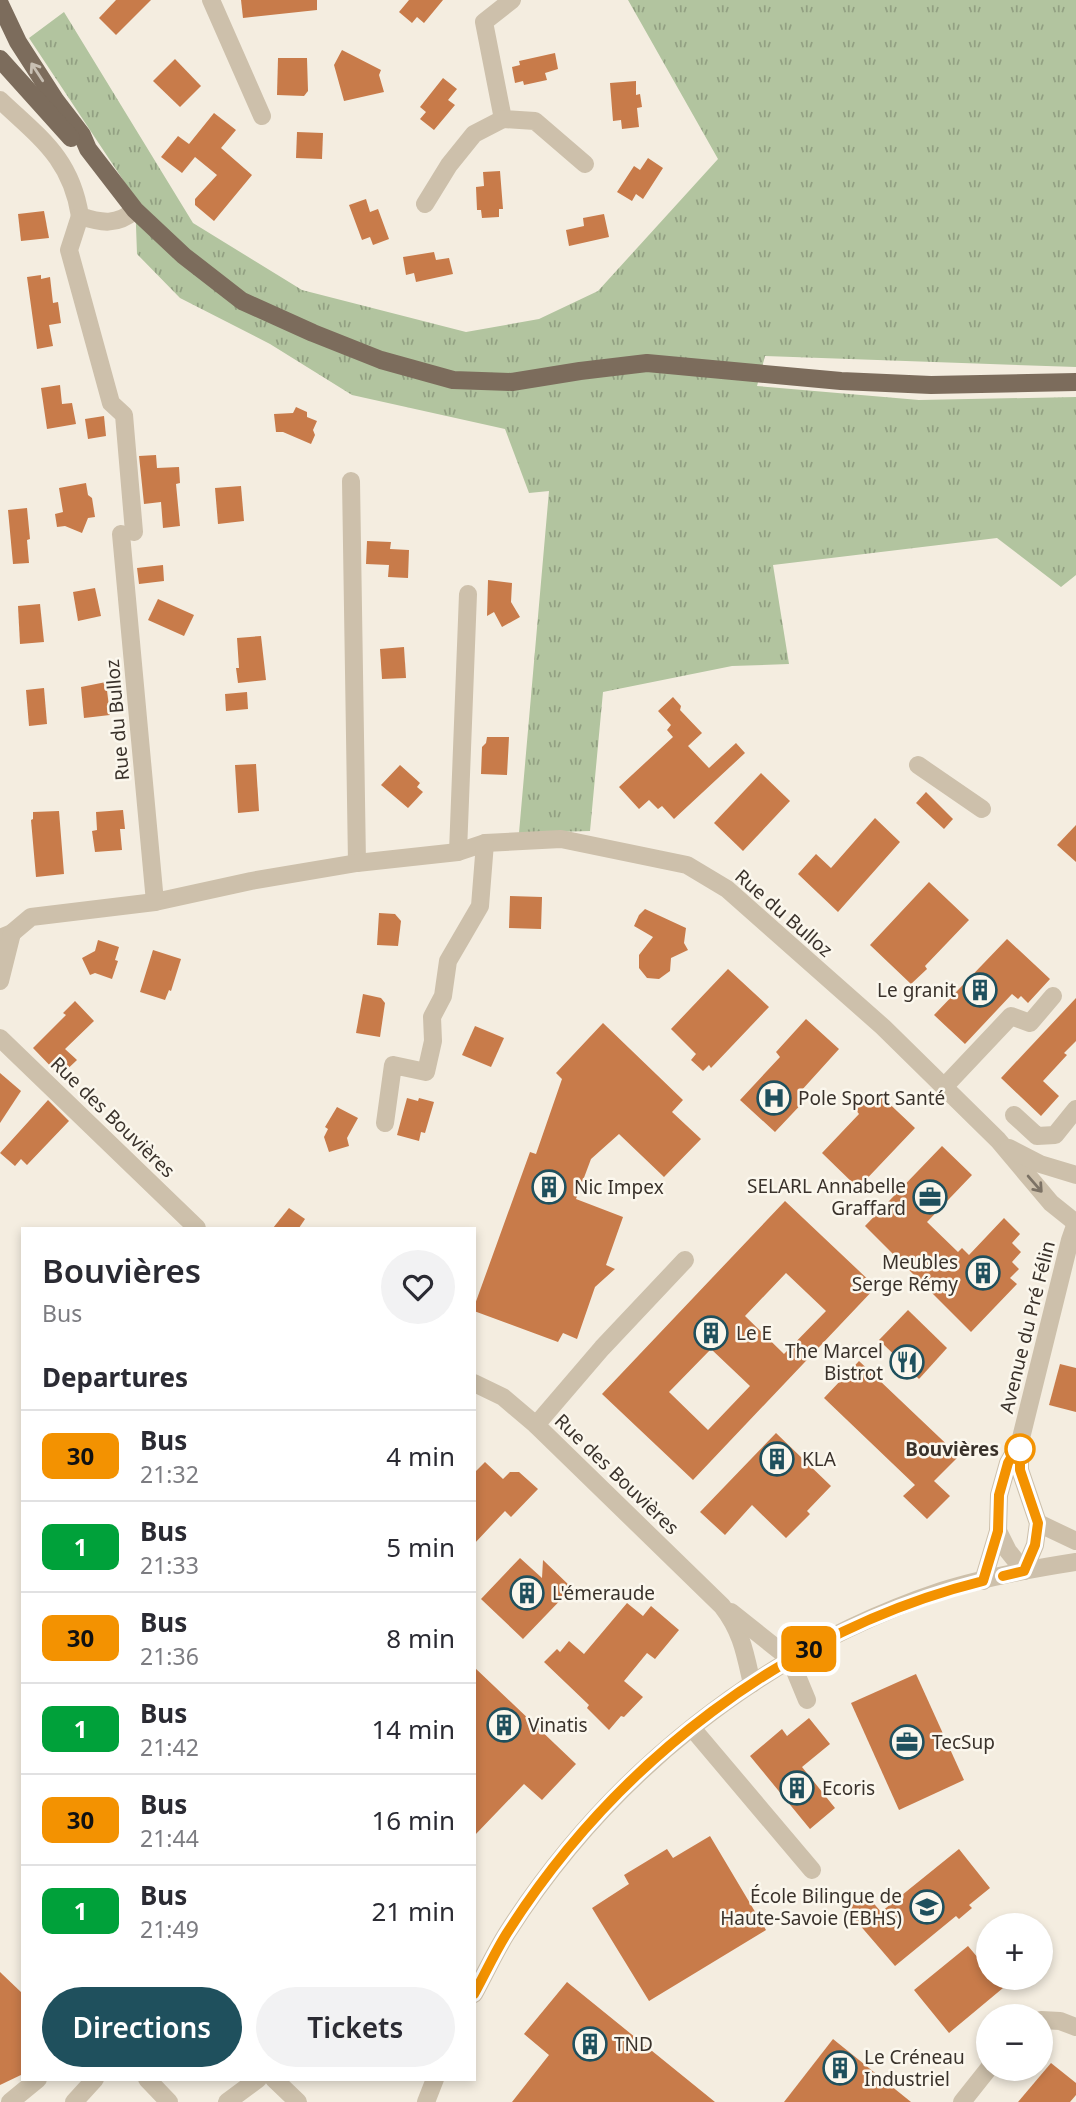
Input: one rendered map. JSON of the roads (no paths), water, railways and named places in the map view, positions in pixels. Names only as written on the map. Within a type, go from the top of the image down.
[{"type":"main road","points":[[0,4],[18,42],[82,135],[88,149],[135,210],[184,256],[242,301],[382,360],[453,380],[512,382],[648,363],[879,383],[930,385],[1076,382]]},
{"type":"main road","points":[[0,59],[74,142],[88,149]]},
{"type":"street","points":[[211,0],[262,116]]},
{"type":"street","points":[[503,119],[484,22],[512,0]]},
{"type":"street","points":[[0,100],[56,153],[76,192],[80,216],[102,223],[127,217],[135,210]]},
{"type":"street","points":[[425,204],[449,165],[474,134],[503,119],[535,121],[585,164]]},
{"type":"street","name":"Rue du Bulloz","points":[[80,216],[69,250],[111,403],[124,415],[127,533],[155,902]]},
{"type":"street","points":[[351,481],[357,863]]},
{"type":"street","points":[[458,852],[468,594]]},
{"type":"street","points":[[918,765],[982,809]]},
{"type":"street","name":"Rue du Bulloz","points":[[6,936],[31,917],[155,902],[251,881],[357,863],[458,852],[485,843],[561,839],[687,865],[727,889],[883,1027],[998,1140],[1051,1203],[1076,1223]]},
{"type":"street","points":[[385,1123],[393,1065],[426,1072],[433,1041],[432,1017],[443,996],[448,961],[480,906],[485,843]]},
{"type":"street","points":[[0,981],[6,936]]},
{"type":"street","points":[[944,1087],[1011,1016],[1030,1023],[1053,996]]},
{"type":"street","name":"Rue des Bouvières","points":[[0,1038],[196,1227]]},
{"type":"street","points":[[1014,1115],[1037,1136],[1055,1135],[1076,1110]]},
{"type":"street","name":"Rue du Bulloz","points":[[998,1140],[1026,1158],[1076,1175]]},
{"type":"street","name":"Avenue du Pré Félin","points":[[1038,1523],[1020,1470],[1020,1442],[1076,1223]]},
{"type":"street","points":[[536,1425],[602,1348],[685,1260]]},
{"type":"street","name":"Rue des Bouvières","points":[[476,1384],[503,1397],[536,1425],[722,1606],[790,1659]]},
{"type":"street","name":"Avenue du Pré Félin","points":[[983,1581],[998,1531],[999,1495],[1008,1463],[1020,1442]]},
{"type":"street","points":[[1024,1571],[1035,1545],[1038,1523],[1076,1541]]},
{"type":"street","points":[[998,1531],[1008,1551],[1024,1571]]},
{"type":"street","points":[[476,1990],[505,1936],[570,1847],[628,1782],[692,1728],[752,1684],[790,1659],[880,1615],[942,1591],[1024,1571],[1076,1562]]},
{"type":"street","name":"Rue des Bouvières","points":[[722,1606],[742,1639],[752,1684]]},
{"type":"street","points":[[790,1659],[807,1700]]},
{"type":"street","points":[[692,1728],[813,1870]]},
{"type":"street","points":[[1053,2021],[1076,2027]]},
{"type":"street","points":[[10,2102],[36,2081]]},
{"type":"street","points":[[74,2102],[93,2081]]},
{"type":"street","points":[[148,2081],[169,2102]]},
{"type":"street","points":[[227,2102],[255,2081]]},
{"type":"street","points":[[276,2081],[298,2102]]},
{"type":"street","points":[[426,2102],[434,2081]]},
{"type":"street","points":[[962,2102],[979,2081]]},
{"type":"place","name":"Le granit","points":[[980,990]]},
{"type":"place","name":"Pole Sport Santé","points":[[774,1098]]},
{"type":"place","name":"Nic Impex","points":[[549,1187]]},
{"type":"place","name":"SELARL Annabelle Graffard","points":[[930,1197]]},
{"type":"place","name":"Meubles Serge Rémy","points":[[983,1273]]},
{"type":"place","name":"Le E","points":[[711,1333]]},
{"type":"place","name":"The Marcel Bistrot","points":[[907,1362]]},
{"type":"place","name":"Bouvières","points":[[1020,1449]]},
{"type":"place","name":"KLA","points":[[777,1459]]},
{"type":"place","name":"L'émeraude","points":[[527,1593]]},
{"type":"place","name":"Vinatis","points":[[504,1725]]},
{"type":"place","name":"TecSup","points":[[907,1742]]},
{"type":"place","name":"Ecoris","points":[[797,1788]]},
{"type":"place","name":"École Bilingue de Haute-Savoie (EBHS)","points":[[927,1907]]},
{"type":"place","name":"TND","points":[[590,2044]]},
{"type":"place","name":"Le Créneau Industriel","points":[[840,2068]]}]
